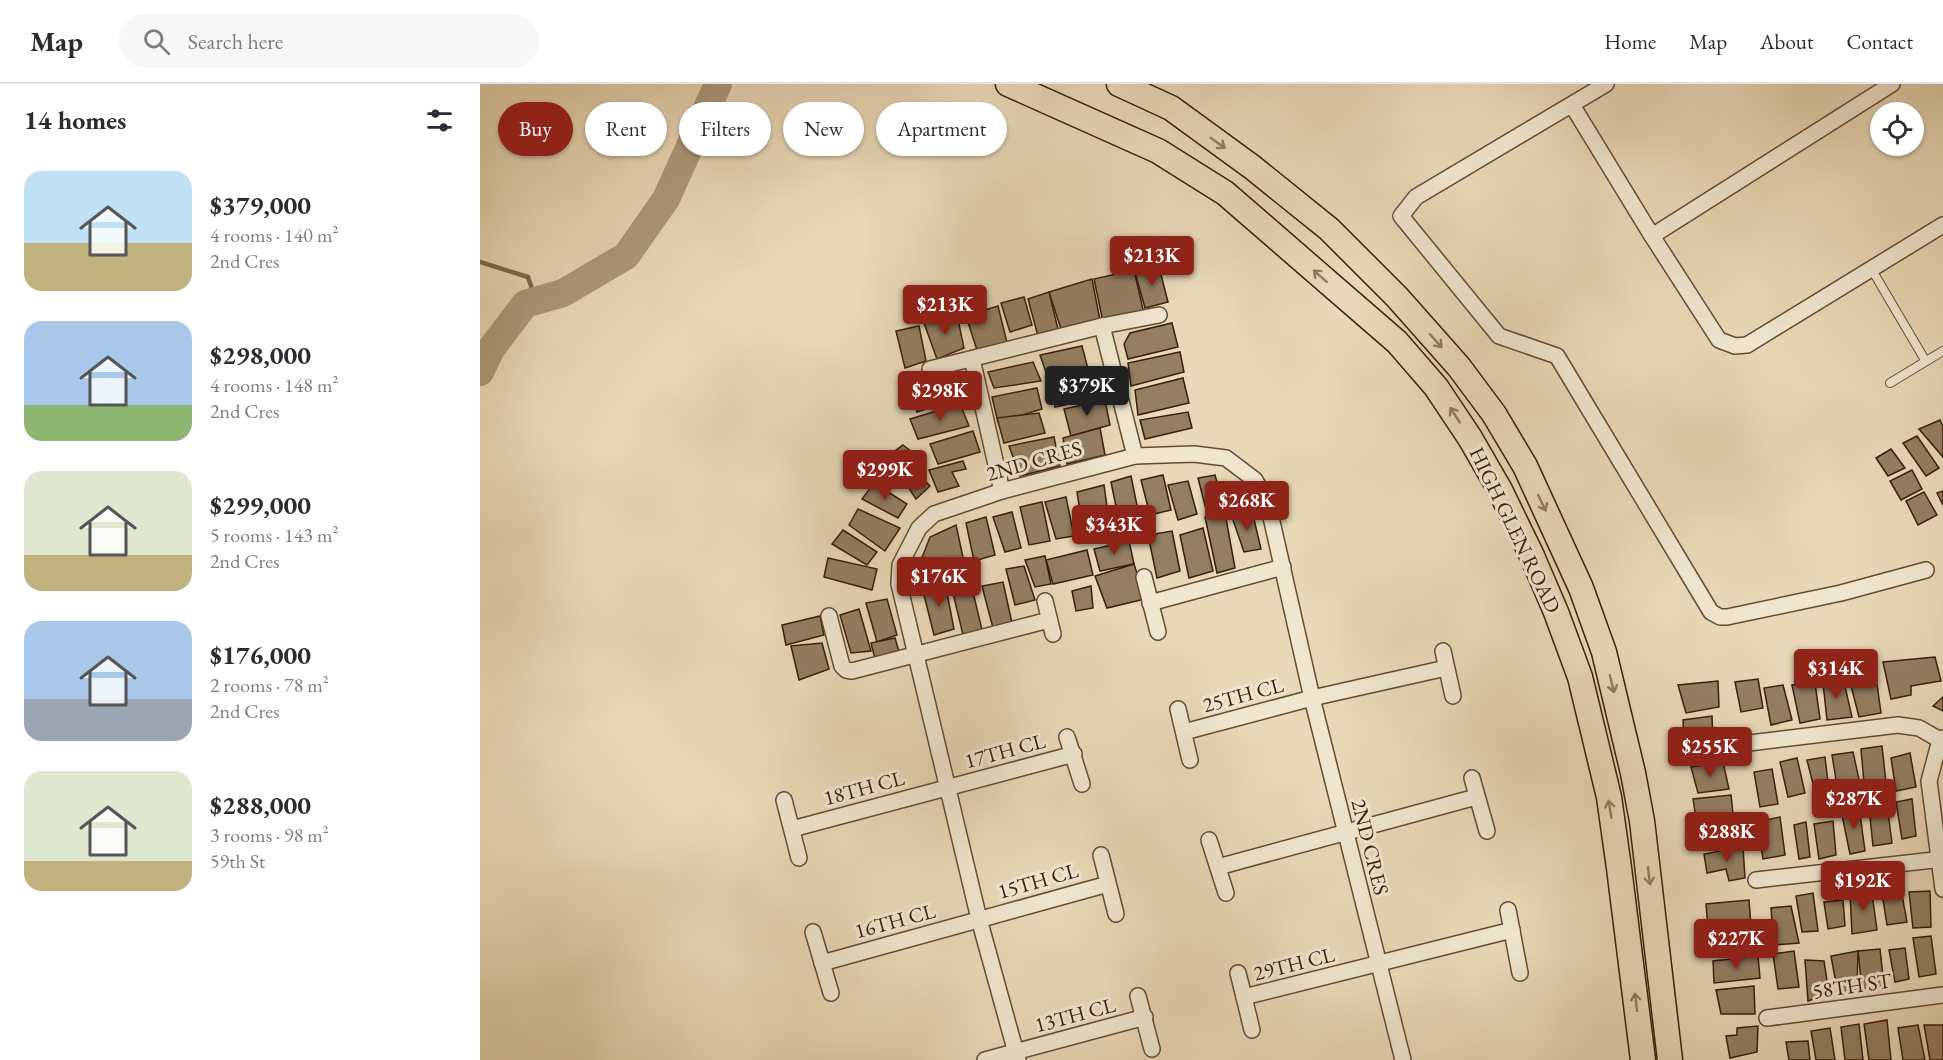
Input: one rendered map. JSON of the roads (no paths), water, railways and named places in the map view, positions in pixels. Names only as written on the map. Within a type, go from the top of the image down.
[{"type":"main road","name":"HIGH GLEN ROAD","points":[[1008,84],[1158,151],[1225,193],[1397,342],[1436,387],[1465,429],[1500,490],[1532,556],[1580,676],[1609,797],[1643,1060]]},
{"type":"main road","name":"HIGH GLEN ROAD","points":[[1119,84],[1171,108],[1252,167],[1329,229],[1397,297],[1460,367],[1494,414],[1525,466],[1581,588],[1604,652],[1642,821],[1670,1060]]},
{"type":"street","points":[[1606,84],[1416,197],[1401,216],[1499,336],[1557,356],[1711,612],[1720,617],[1727,617],[1841,593],[1926,570]]},
{"type":"street","points":[[1652,236],[1892,84]]},
{"type":"street","points":[[1572,105],[1719,340],[1735,346],[1747,345],[1943,225]]},
{"type":"street","points":[[930,369],[1102,326],[1159,315]]},
{"type":"street","points":[[1102,326],[1135,456]]},
{"type":"street","points":[[972,359],[1002,491]]},
{"type":"street","name":"2ND CRES","points":[[1017,1056],[979,920],[947,788],[899,584],[900,566],[919,528],[934,514],[1002,491],[1135,456],[1194,454],[1226,458],[1255,480],[1268,504],[1312,698],[1403,1060]]},
{"type":"street","points":[[1150,603],[1283,567]]},
{"type":"street","points":[[1144,577],[1158,632]]},
{"type":"street","points":[[829,616],[842,666],[852,671],[916,655],[1051,627],[1044,601]]},
{"type":"street","points":[[1443,651],[1453,696]]},
{"type":"street","name":"25TH CL","points":[[1184,732],[1312,698],[1446,668]]},
{"type":"street","points":[[1178,709],[1190,760]]},
{"type":"street","points":[[1733,745],[1898,725],[1919,728],[1942,739],[1929,781],[1941,859],[1943,889]]},
{"type":"street","points":[[1067,737],[1082,784]]},
{"type":"street","name":"17TH CL","points":[[947,788],[1074,754]]},
{"type":"street","points":[[1473,778],[1486,831]]},
{"type":"street","name":"18TH CL","points":[[792,829],[947,788]]},
{"type":"street","points":[[1218,867],[1476,797]]},
{"type":"street","points":[[784,800],[799,858]]},
{"type":"street","points":[[1209,840],[1226,893]]},
{"type":"street","points":[[1101,855],[1116,914]]},
{"type":"street","points":[[1756,880],[1941,859]]},
{"type":"street","name":"15TH CL","points":[[979,920],[1108,884]]},
{"type":"street","points":[[1508,910],[1520,973]]},
{"type":"street","name":"16TH CL","points":[[822,963],[979,920]]},
{"type":"street","name":"29TH CL","points":[[1238,973],[1244,997],[1512,930]]},
{"type":"street","points":[[813,932],[831,993]]},
{"type":"street","name":"58TH ST","points":[[1767,1018],[1943,995]]},
{"type":"street","points":[[1138,996],[1152,1049]]},
{"type":"street","points":[[1244,997],[1252,1030]]},
{"type":"street","name":"13TH CL","points":[[985,1060],[1017,1056],[1144,1017]]},
{"type":"lane","points":[[1872,270],[1925,360]]},
{"type":"lane","points":[[1890,383],[1943,351]]},
{"type":"waterway","points":[[480,372],[491,349],[525,304],[563,293],[626,256],[666,199],[718,84]]},
{"type":"waterway","points":[[480,262],[528,277],[536,301]]}]
